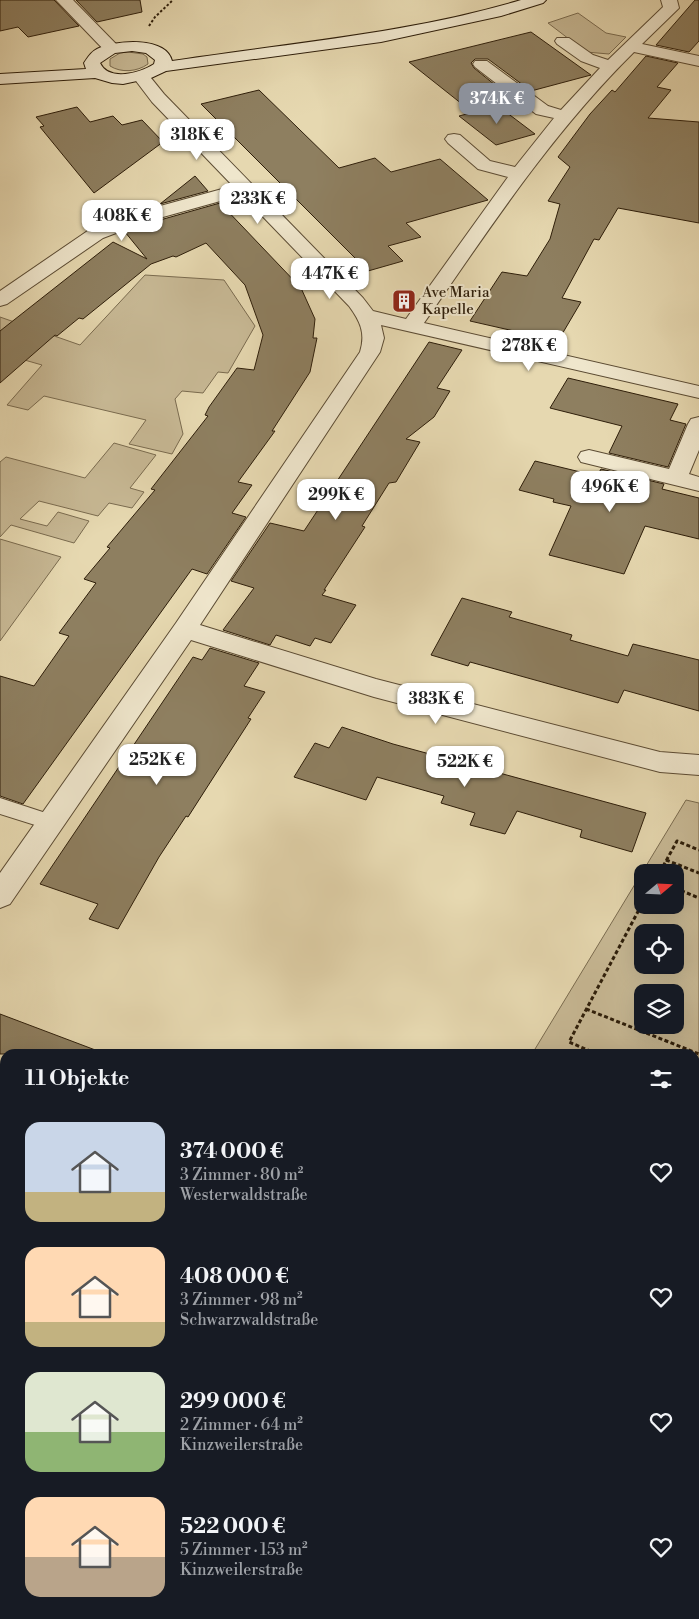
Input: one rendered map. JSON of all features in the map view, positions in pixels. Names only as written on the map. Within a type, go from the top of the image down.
[{"type":"street","points":[[64,0],[112,49]]},
{"type":"street","points":[[94,68],[95,57],[112,49],[142,47],[161,61],[330,45],[381,37],[501,11],[538,0]]},
{"type":"street","points":[[411,327],[520,174],[565,116],[611,66],[671,8],[669,0]]},
{"type":"street","points":[[563,41],[587,58],[611,66]]},
{"type":"street","points":[[631,47],[699,61]]},
{"type":"street","points":[[0,79],[94,68],[117,79],[141,77],[150,75],[161,61]]},
{"type":"street","points":[[481,64],[542,110],[565,116]]},
{"type":"street","points":[[0,896],[185,629],[370,352],[375,340],[373,329],[367,316],[356,302],[158,98],[141,77]]},
{"type":"street","points":[[454,139],[484,165],[520,174]]},
{"type":"street","points":[[0,300],[96,234],[138,218],[246,188]]},
{"type":"street","points":[[367,316],[699,392]]},
{"type":"street","points":[[676,478],[699,424]]},
{"type":"street","points":[[589,456],[699,484]]},
{"type":"street","points":[[185,629],[374,688],[660,762],[699,765]]},
{"type":"lane","points":[[0,806],[51,822]]},
{"type":"path","points":[[142,47],[147,30],[155,17],[173,0]]},
{"type":"path","points":[[664,864],[677,841],[699,850]]},
{"type":"path","points":[[666,860],[699,873]]},
{"type":"path","points":[[684,892],[699,898]]},
{"type":"path","points":[[585,1049],[568,1042],[637,914]]},
{"type":"path","points":[[586,1009],[686,1049]]},
{"type":"shaded area","points":[[578,13],[606,33],[626,37],[609,54],[586,52],[548,23]]},
{"type":"shaded area","points":[[120,53],[143,54],[147,57],[148,64],[139,69],[129,71],[119,70],[110,66],[110,59]]},
{"type":"shaded area","points":[[145,275],[224,280],[255,326],[228,373],[218,372],[203,393],[182,391],[175,399],[183,434],[172,454],[129,444],[146,420],[44,396],[28,410],[7,405],[42,365],[0,353],[0,317],[80,345]]},
{"type":"shaded area","points":[[114,443],[156,455],[130,488],[144,492],[132,508],[109,503],[98,516],[39,501],[20,519],[47,526],[58,512],[89,521],[74,543],[11,525],[0,537],[0,462],[6,457],[85,478]]},
{"type":"shaded area","points":[[0,539],[61,557],[0,641]]},
{"type":"shaded area","points":[[686,800],[699,803],[699,1049],[535,1049],[634,886],[634,914],[684,914],[684,864],[647,864]]},
{"type":"building","points":[[0,0],[54,0],[79,26],[28,37],[18,27],[0,31]]},
{"type":"building","points":[[76,0],[140,0],[142,12],[97,22]]},
{"type":"building","points":[[695,0],[699,0],[699,41],[689,52],[656,45]]},
{"type":"building","points":[[531,32],[591,75],[531,91],[488,59],[475,59],[471,63],[474,68],[510,97],[467,108],[409,62]]},
{"type":"building","points":[[646,56],[678,63],[657,87],[671,90],[648,118],[699,122],[699,223],[618,208],[599,240],[594,239],[562,298],[581,302],[558,341],[470,321],[502,272],[527,276],[550,239],[560,204],[548,201],[570,167],[558,157],[590,114],[612,90],[615,92]]},
{"type":"building","points":[[259,90],[339,168],[375,158],[391,172],[440,159],[488,200],[406,223],[421,237],[388,246],[403,261],[368,271],[201,104]]},
{"type":"building","points":[[498,106],[535,134],[496,145],[459,116]]},
{"type":"building","points":[[77,107],[90,122],[113,116],[122,125],[142,120],[163,142],[94,193],[40,127],[44,126],[36,117]]},
{"type":"building","points":[[195,176],[208,191],[160,204]]},
{"type":"building","points":[[220,203],[301,288],[315,319],[313,338],[317,338],[310,372],[272,431],[275,431],[238,482],[252,485],[232,513],[246,517],[207,574],[192,569],[23,804],[0,796],[0,676],[34,686],[69,636],[59,633],[96,583],[84,579],[110,548],[107,547],[155,490],[151,489],[208,416],[205,415],[209,407],[237,368],[254,370],[263,335],[245,285],[206,243],[176,257],[173,256],[151,264],[83,319],[79,318],[57,336],[55,335],[0,383],[0,331],[113,242],[147,259],[125,232],[146,224]]},
{"type":"building","points":[[429,342],[462,350],[437,388],[450,391],[434,417],[406,439],[420,442],[396,482],[389,483],[362,526],[365,527],[324,590],[326,590],[322,595],[356,605],[331,643],[315,638],[310,646],[276,635],[270,645],[223,630],[254,588],[231,581],[270,523],[304,531]]},
{"type":"building","points":[[568,378],[678,404],[670,420],[686,424],[668,467],[609,453],[622,426],[550,408]]},
{"type":"building","points":[[535,461],[597,476],[601,469],[664,484],[662,489],[699,498],[699,539],[645,526],[624,574],[549,555],[571,506],[553,502],[554,499],[519,490]]},
{"type":"building","points":[[462,598],[512,612],[509,617],[572,635],[570,640],[628,656],[633,644],[699,660],[699,711],[624,690],[618,703],[470,662],[468,666],[431,655]]},
{"type":"building","points":[[210,648],[259,663],[244,686],[265,692],[248,718],[251,719],[188,817],[186,816],[159,857],[118,929],[89,919],[98,904],[40,884],[193,657],[202,660]]},
{"type":"building","points":[[342,727],[393,744],[646,813],[632,852],[580,837],[582,830],[517,811],[505,834],[470,825],[475,813],[441,803],[444,796],[377,777],[366,800],[294,777],[315,743],[329,748]]},
{"type":"building","points":[[0,1014],[93,1049],[0,1049]]},
{"type":"place","name":"Ave Maria Kapelle","points":[[404,301]]}]
